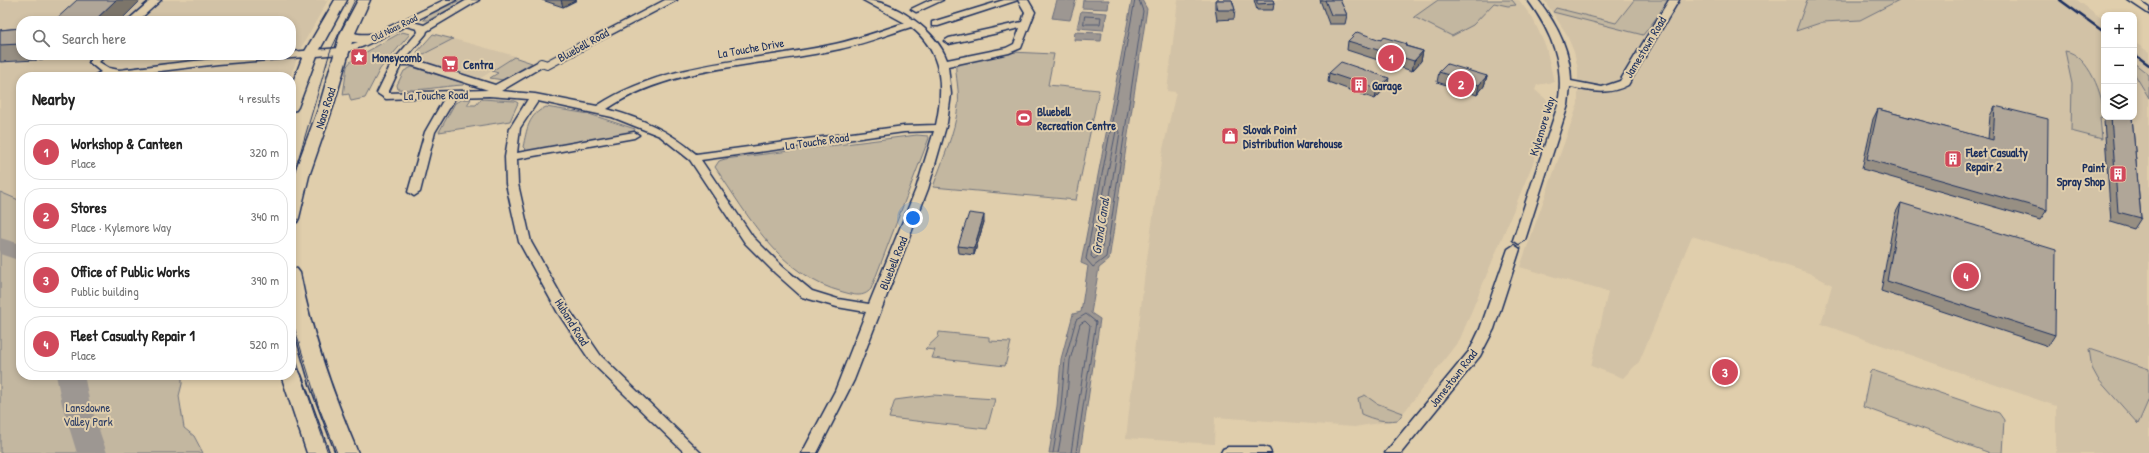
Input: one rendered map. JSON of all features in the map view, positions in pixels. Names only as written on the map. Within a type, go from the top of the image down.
[{"type":"main road","points":[[296,94],[311,53],[341,0]]},
{"type":"main road","name":"Naas Road","points":[[296,197],[300,181],[329,99],[341,51],[347,34],[364,0]]},
{"type":"main road","points":[[347,34],[357,39],[374,38]]},
{"type":"main road","points":[[296,302],[316,372],[347,453]]},
{"type":"main road","points":[[293,380],[318,453]]},
{"type":"street","points":[[138,16],[156,0]]},
{"type":"street","name":"Old Naas Road","points":[[296,54],[341,51],[374,38],[451,0]]},
{"type":"street","points":[[397,62],[424,29],[474,0]]},
{"type":"street","name":"Bluebell Road","points":[[493,91],[541,63],[547,65],[672,0]]},
{"type":"street","points":[[916,9],[938,0]]},
{"type":"street","points":[[935,24],[1014,0]]},
{"type":"street","points":[[942,64],[1016,48],[1020,43],[1030,12],[1023,0]]},
{"type":"street","name":"Kylemore Way","points":[[1516,244],[1563,105],[1566,83],[1561,52],[1557,40],[1546,19],[1533,0]]},
{"type":"street","name":"Jamestown Road","points":[[1566,83],[1594,90],[1612,91],[1624,83],[1674,0]]},
{"type":"street","points":[[2133,0],[2149,11]]},
{"type":"street","name":"Bluebell Road","points":[[809,453],[839,397],[912,214],[934,152],[946,100],[945,70],[938,51],[929,38],[914,23],[873,1]]},
{"type":"street","points":[[406,23],[424,29]]},
{"type":"street","name":"La Touche Drive","points":[[598,110],[622,94],[674,75],[835,47],[914,23]]},
{"type":"street","points":[[949,41],[1026,24]]},
{"type":"street","points":[[96,60],[94,62],[110,72]]},
{"type":"street","name":"Old Naas Road","points":[[127,72],[230,60]]},
{"type":"street","name":"La Touche Road","points":[[493,91],[386,96],[382,93],[397,62],[415,63],[493,91],[535,97],[598,110],[652,128],[672,140],[694,158],[749,240],[779,270],[807,294],[837,303],[874,309]]},
{"type":"street","points":[[414,192],[430,132],[452,94]]},
{"type":"street","name":"Huband Road","points":[[535,97],[515,128],[511,157],[512,184],[525,242],[564,313],[596,359],[694,453]]},
{"type":"street","name":"La Touche Road","points":[[694,158],[904,129],[940,128]]},
{"type":"street","points":[[511,157],[634,135]]},
{"type":"street","name":"Jamestown Road","points":[[1392,453],[1475,353],[1487,329],[1516,244]]},
{"type":"street","points":[[1228,453],[1264,453]]},
{"type":"shaded area","points":[[0,0],[328,0],[302,46],[292,72],[16,72],[16,198],[0,193]]},
{"type":"shaded area","points":[[1178,0],[1519,0],[1533,19],[1546,47],[1554,82],[1537,85],[1535,90],[1548,101],[1551,109],[1543,139],[1460,339],[1398,420],[1354,427],[1215,417],[1214,444],[1126,438],[1145,272],[1163,149],[1176,92],[1167,91]]},
{"type":"shaded area","points":[[1544,0],[2077,0],[2101,18],[2101,120],[2137,120],[2137,44],[2149,52],[2149,453],[2056,453],[2056,406],[1821,324],[1832,285],[1809,273],[1692,236],[1639,362],[1623,378],[1591,366],[1608,292],[1520,267],[1578,104],[1578,69],[1574,52],[1566,33]]},
{"type":"shaded area","points":[[453,39],[515,56],[481,78],[470,81],[413,61]]},
{"type":"green space","points":[[460,0],[466,0],[429,20],[423,20],[427,16]]},
{"type":"green space","points":[[1438,0],[1512,0],[1516,5],[1508,6],[1494,3],[1473,25],[1452,36],[1414,17]]},
{"type":"green space","points":[[1634,0],[1670,0],[1643,35],[1553,12],[1556,8],[1616,23]]},
{"type":"green space","points":[[1807,0],[1899,0],[1860,20],[1823,22],[1796,31]]},
{"type":"green space","points":[[402,32],[410,34],[380,69],[365,98],[351,101],[349,94],[343,95],[347,66],[352,60]]},
{"type":"green space","points":[[433,34],[453,39],[424,54],[418,54],[417,52]]},
{"type":"green space","points":[[2065,51],[2073,54],[2081,60],[2093,77],[2098,88],[2101,98],[2100,117],[2102,139],[2071,131],[2072,84]]},
{"type":"green space","name":"Bluebell Recreation Centre","points":[[1011,52],[1054,54],[1048,85],[1099,90],[1076,200],[933,187],[951,137],[956,116],[958,90],[956,65]]},
{"type":"green space","points":[[514,57],[532,63],[503,80],[490,78],[498,73],[492,71]]},
{"type":"green space","points":[[2137,65],[2149,75],[2149,98],[2137,78]]},
{"type":"green space","points":[[412,67],[464,83],[463,85],[422,89],[398,89],[397,85],[404,71]]},
{"type":"green space","points":[[463,99],[471,99],[467,105],[476,105],[481,99],[515,101],[518,103],[510,121],[439,132],[455,103]]},
{"type":"green space","points":[[546,107],[589,114],[635,129],[634,132],[527,151],[523,147],[529,123],[535,114]]},
{"type":"green space","points":[[917,135],[928,136],[929,138],[871,289],[862,295],[847,293],[821,284],[801,273],[784,259],[754,224],[715,167],[719,161],[725,159]]},
{"type":"green space","name":"Lansdowne Valley Park","points":[[0,192],[16,199],[16,380],[182,380],[179,396],[184,428],[194,436],[203,453],[0,453]]},
{"type":"green space","points":[[939,332],[989,337],[989,341],[1011,342],[1005,366],[932,358],[935,350],[925,349],[938,337]]},
{"type":"green space","points":[[2089,349],[2149,369],[2149,399],[2138,424],[2098,379],[2092,368]]},
{"type":"green space","points":[[1872,370],[1999,413],[2004,420],[2002,453],[1990,453],[1863,407],[1870,372]]},
{"type":"green space","points":[[933,395],[995,399],[987,429],[889,418],[895,400]]},
{"type":"green space","points":[[1365,395],[1376,403],[1403,413],[1398,420],[1388,421],[1375,419],[1361,414],[1358,398]]},
{"type":"water","points":[[1057,0],[1076,0],[1070,20],[1052,18]]},
{"type":"water","points":[[1083,0],[1109,0],[1108,9],[1082,8]]},
{"type":"water","name":"Grand Canal","points":[[1132,0],[1142,0],[1147,9],[1109,260],[1099,268],[1091,313],[1100,319],[1080,453],[1049,453],[1057,406],[1061,359],[1073,314],[1081,312],[1088,266],[1081,263]]},
{"type":"water","points":[[1081,11],[1107,13],[1103,30],[1077,28]]},
{"type":"water","points":[[1075,32],[1102,33],[1101,41],[1074,40]]},
{"type":"building","points":[[77,0],[116,0],[99,16],[59,16]]},
{"type":"building","points":[[1216,0],[1232,0],[1235,10],[1218,10]]},
{"type":"building","points":[[1257,0],[1273,0],[1274,3],[1257,4]]},
{"type":"building","points":[[1325,0],[1340,0],[1347,15],[1331,15]]},
{"type":"building","points":[[16,28],[16,44],[0,45],[0,30]]},
{"type":"building","points":[[1357,32],[1381,40],[1383,37],[1407,44],[1405,46],[1423,51],[1414,61],[1348,41]]},
{"type":"building","points":[[1341,62],[1389,78],[1377,89],[1329,73]]},
{"type":"building","points":[[1447,64],[1487,76],[1479,85],[1439,72]]},
{"type":"building","name":"Fleet Casualty Repair 2","points":[[1995,106],[2048,119],[2047,210],[1867,159],[1878,109],[1993,140]]},
{"type":"building","points":[[2111,120],[2132,120],[2141,218],[2118,212]]},
{"type":"building","points":[[1901,203],[2056,250],[2055,335],[1887,281]]},
{"type":"building","points":[[969,213],[984,215],[974,248],[958,246]]},
{"type":"waterway","points":[[0,246],[16,251]]},
{"type":"waterway","points":[[71,380],[76,404],[92,453]]},
{"type":"tram line","points":[[296,167],[330,52],[355,0]]},
{"type":"tram line","points":[[296,333],[318,405],[337,453]]},
{"type":"tram line","points":[[296,360],[328,453]]},
{"type":"railway","points":[[2060,0],[2101,30]]},
{"type":"railway","points":[[2137,56],[2149,65]]},
{"type":"place","name":"Moneycomb","points":[[359,57]]},
{"type":"place","name":"Workshop & Canteen","points":[[1391,58]]},
{"type":"place","name":"Centra","points":[[450,64]]},
{"type":"place","name":"Stores","points":[[1461,84]]},
{"type":"place","name":"Garage","points":[[1359,85]]},
{"type":"place","name":"Bluebell Recreation Centre","points":[[1024,118]]},
{"type":"place","name":"Slovak Point Distribution Warehouse","points":[[1230,136]]},
{"type":"place","name":"Fleet Casualty Repair 2","points":[[1953,159]]},
{"type":"place","name":"Paint Spray Shop","points":[[2118,174]]},
{"type":"place","name":"Fleet Casualty Repair 1","points":[[1966,276]]},
{"type":"place","name":"Office of Public Works","points":[[1725,372]]}]
